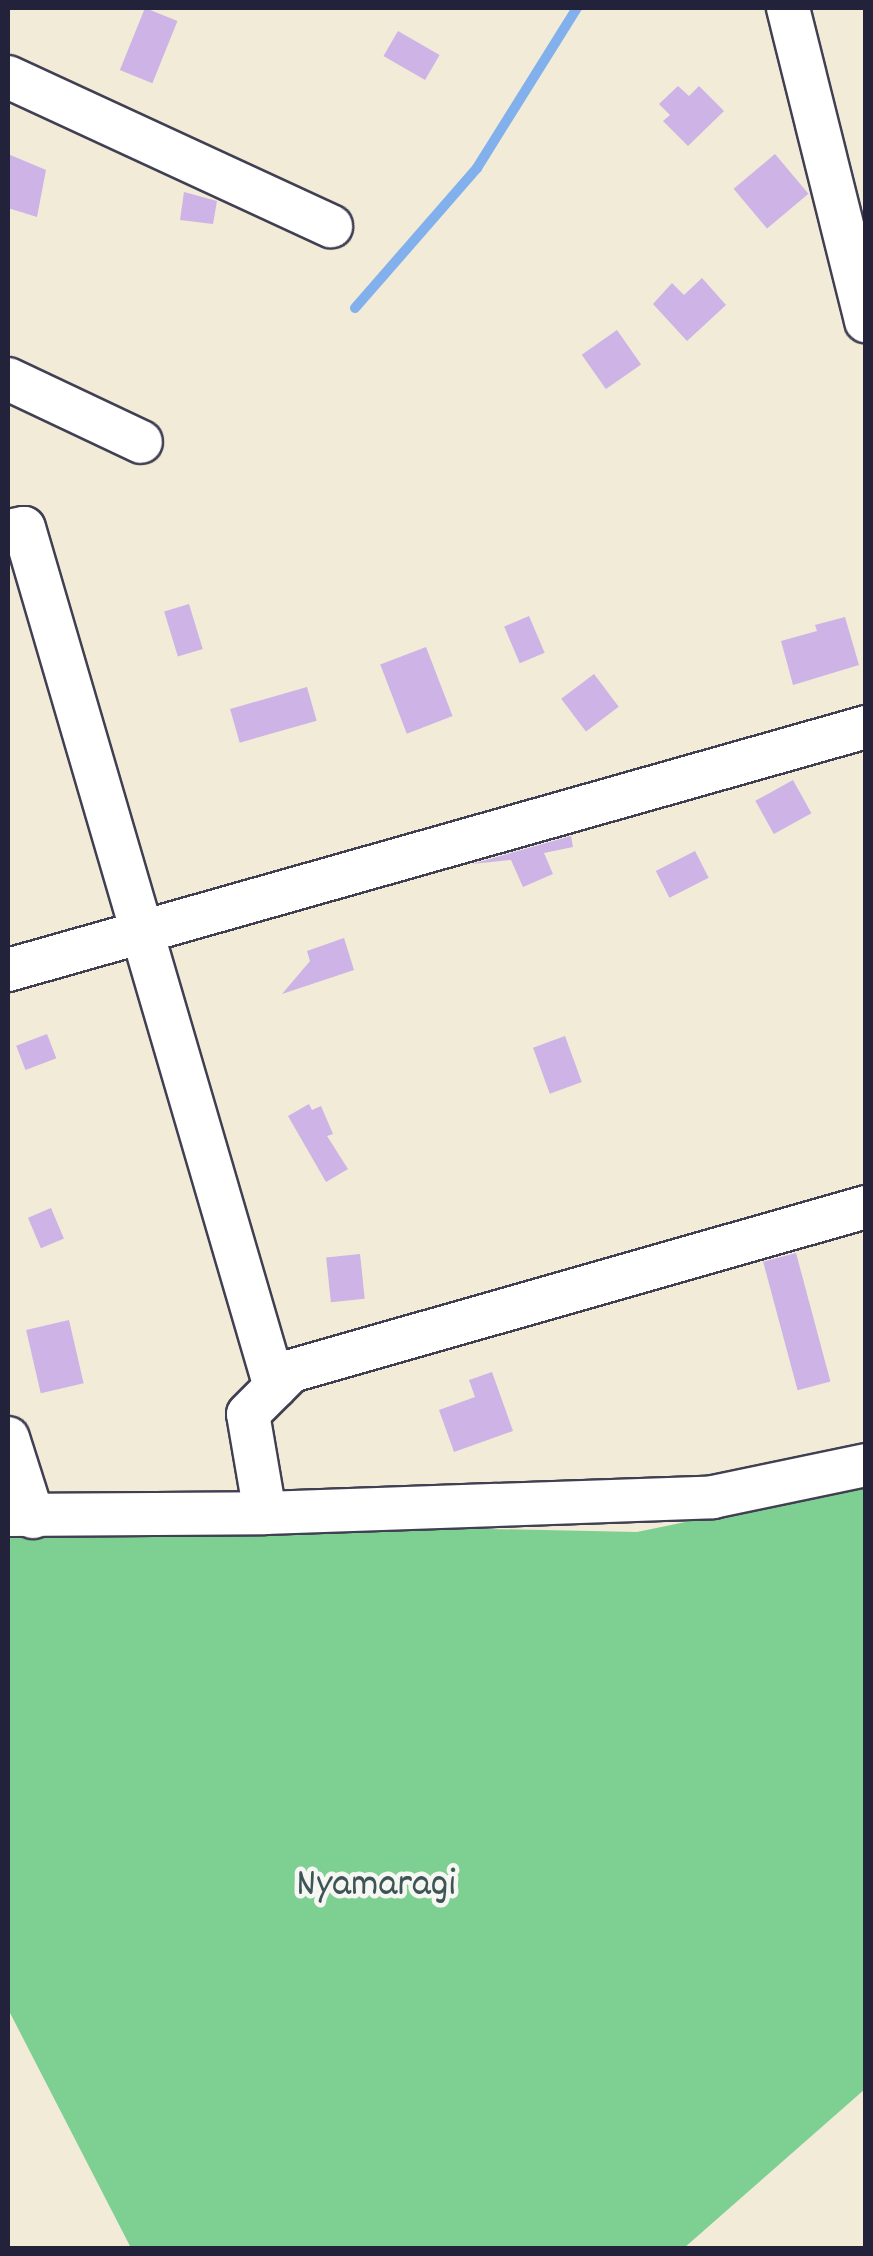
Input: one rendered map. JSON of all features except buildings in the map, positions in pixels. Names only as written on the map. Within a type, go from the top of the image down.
[{"type":"street","points":[[788,8],[859,267],[866,321]]},
{"type":"street","points":[[8,77],[332,226]]},
{"type":"street","points":[[8,379],[140,442]]},
{"type":"street","points":[[8,531],[24,528],[275,1387]]},
{"type":"street","points":[[8,970],[866,727]]},
{"type":"street","points":[[265,1513],[248,1414],[291,1371],[866,1207]]},
{"type":"street","points":[[8,1438],[20,1516],[265,1513],[713,1497],[866,1464]]},
{"type":"green space","name":"Nyamaragi","points":[[865,1485],[865,2089],[684,2248],[131,2248],[8,2009],[8,1519],[637,1532]]},
{"type":"waterway","points":[[355,308],[477,168],[577,8]]}]
